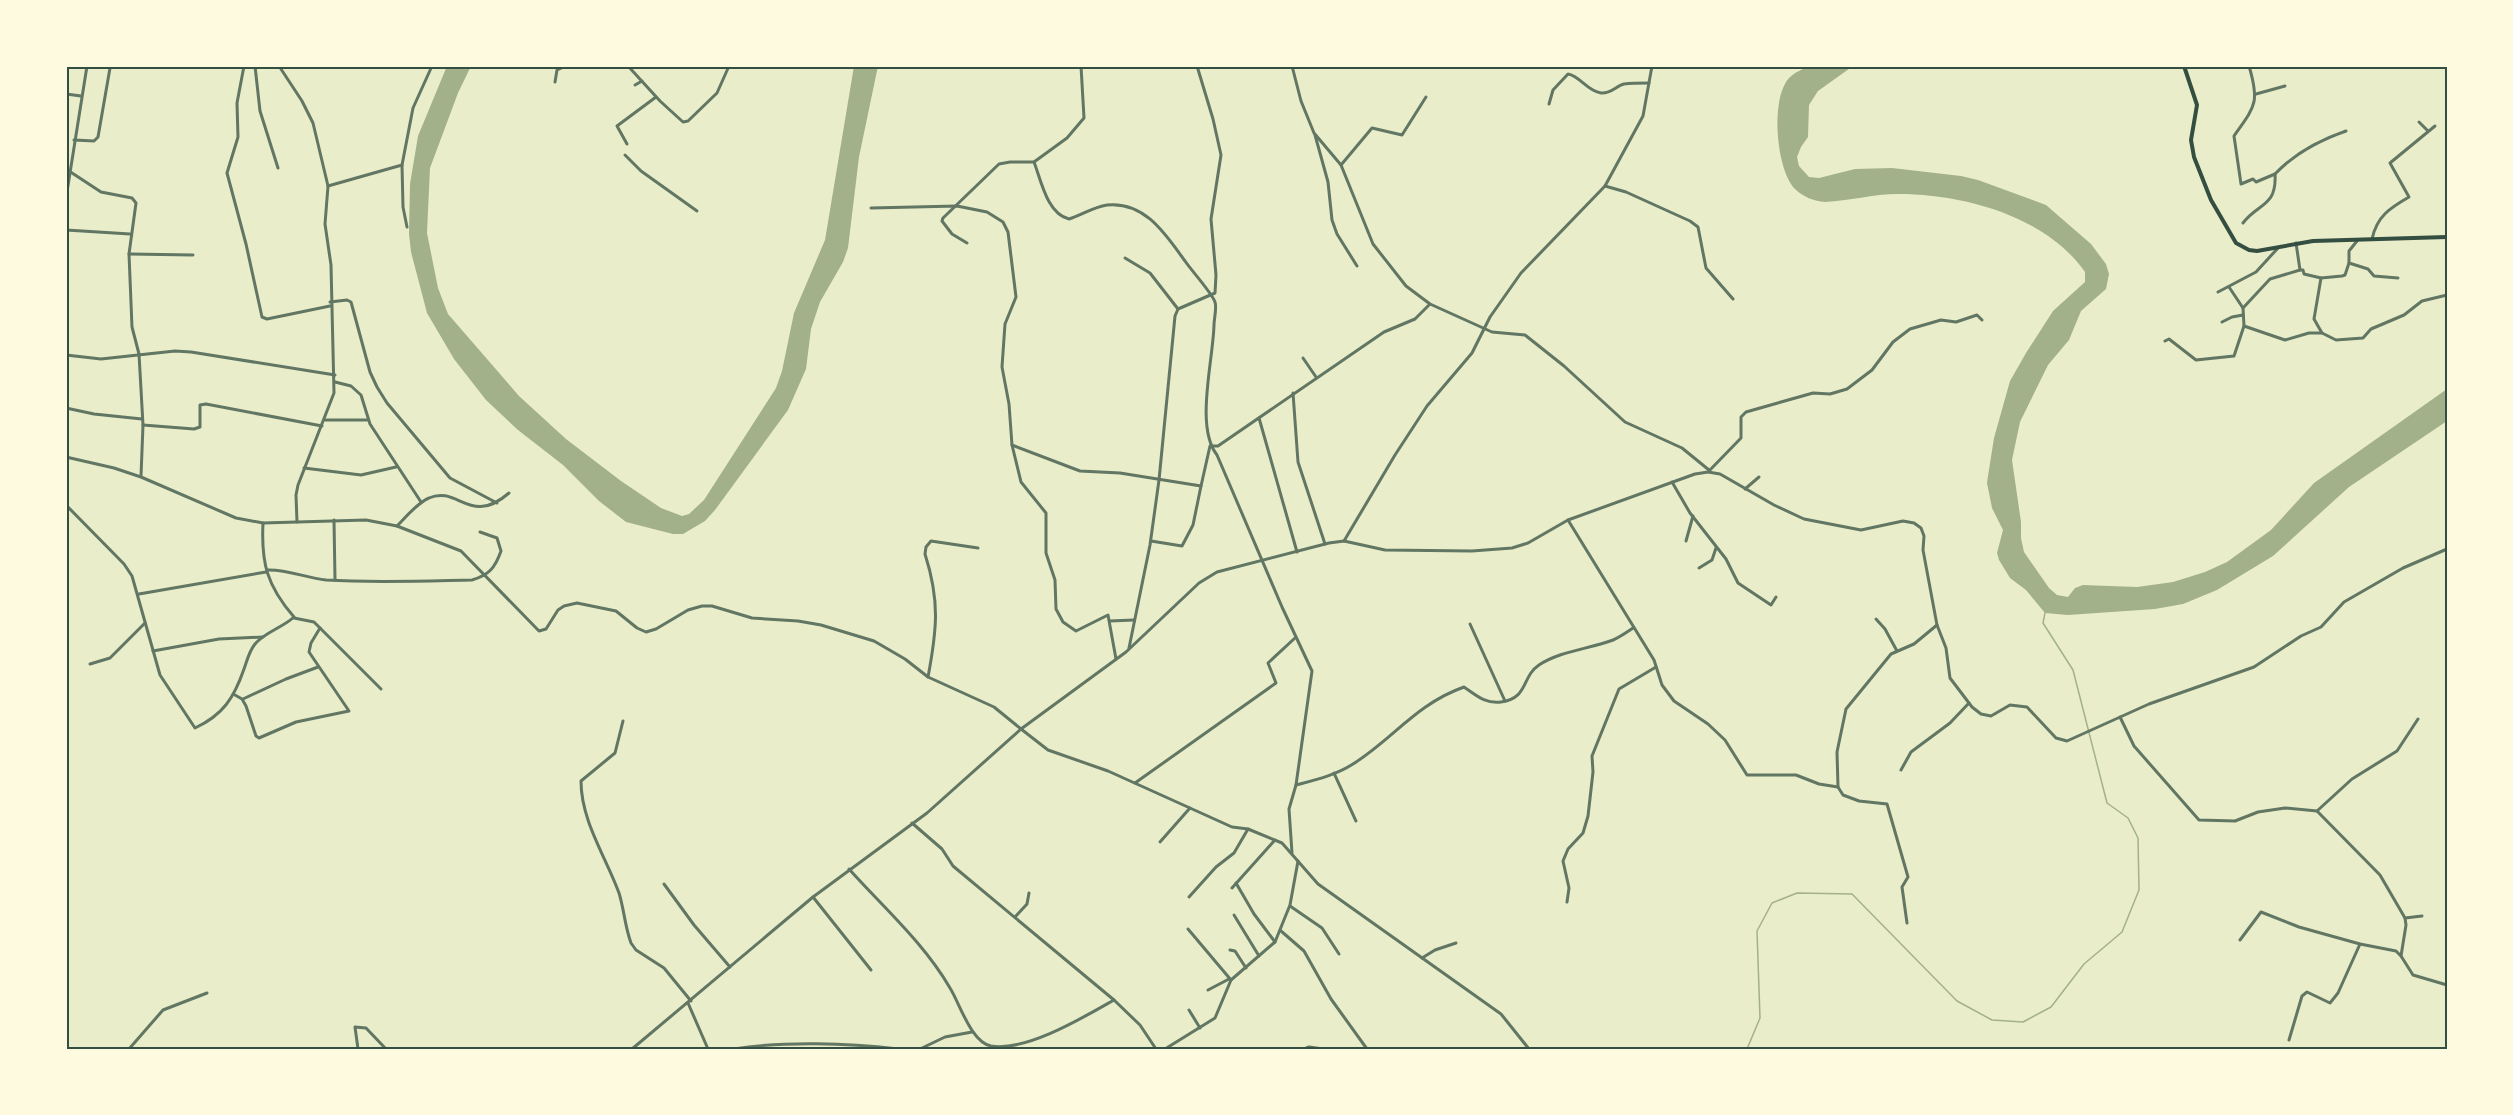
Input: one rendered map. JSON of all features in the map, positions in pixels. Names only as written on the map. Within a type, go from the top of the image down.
[{"type":"main road","points":[[2184,66],[2197,105],[2192,147],[2211,200],[2236,243],[2252,251],[2313,241],[2447,237]]},
{"type":"street","points":[[66,198],[67,170],[87,66]]},
{"type":"street","points":[[244,66],[237,103],[238,137],[227,173],[262,316],[267,318],[347,300],[351,302],[376,387],[413,436],[450,478],[497,503]]},
{"type":"street","points":[[255,66],[261,111],[279,168]]},
{"type":"street","points":[[279,66],[297,92],[313,123],[328,186],[325,224],[331,266],[330,304],[335,382],[332,402],[304,468],[296,495],[297,522]]},
{"type":"street","points":[[407,227],[403,207],[402,165],[413,108],[432,66]]},
{"type":"street","points":[[555,82],[557,70],[566,66]]},
{"type":"street","points":[[628,66],[676,118],[683,122],[688,121],[717,93],[729,66]]},
{"type":"street","points":[[967,243],[952,234],[942,221],[954,206],[999,164],[1034,162],[1067,138],[1083,118],[1080,66]]},
{"type":"street","points":[[1178,309],[1215,293],[1216,275],[1211,219],[1221,155],[1197,66]]},
{"type":"street","points":[[1292,66],[1328,182],[1332,219],[1340,241],[1357,266]]},
{"type":"street","points":[[1344,541],[1420,416],[1472,352],[1521,273],[1605,186],[1643,116],[1652,66]]},
{"type":"street","points":[[2249,66],[2256,94],[2255,105],[2234,136],[2241,184],[2253,179],[2256,182],[2275,174],[2297,155],[2346,131]]},
{"type":"street","points":[[74,140],[97,140],[110,68]]},
{"type":"street","points":[[1549,105],[1553,90],[1568,74],[1574,76],[1586,87],[1601,93],[1625,84],[1649,83]]},
{"type":"street","points":[[635,84],[642,81]]},
{"type":"street","points":[[2256,94],[2285,86]]},
{"type":"street","points":[[66,94],[81,96]]},
{"type":"street","points":[[627,144],[617,126],[656,97]]},
{"type":"street","points":[[1341,165],[1372,128],[1402,135],[1426,97]]},
{"type":"street","points":[[2420,122],[2428,131]]},
{"type":"street","points":[[2373,239],[2375,228],[2385,211],[2409,197],[2390,163],[2435,126]]},
{"type":"street","points":[[1314,133],[1341,165],[1373,244],[1399,278],[1430,304],[1492,332],[1525,336],[1564,366],[1625,422],[1682,448],[1709,471],[1720,474],[1804,519],[1861,530],[1903,521],[1914,523],[1921,528],[1936,625],[1946,648],[1950,678],[1969,703],[1981,714],[1991,716],[2010,705],[2018,704],[2027,707],[2056,738],[2067,741],[2149,704],[2254,667],[2301,636],[2321,627],[2344,602],[2403,568],[2447,549]]},
{"type":"street","points":[[625,155],[641,171],[697,211]]},
{"type":"street","points":[[1034,162],[1045,193],[1056,213],[1063,218],[1069,219],[1108,205],[1130,207],[1148,216],[1164,232],[1215,302],[1206,433],[1312,671],[1296,786],[1289,809],[1292,853]]},
{"type":"street","points":[[328,186],[402,165]]},
{"type":"street","points":[[67,170],[101,192],[135,201],[129,254],[132,327],[140,354],[143,425],[141,477]]},
{"type":"street","points":[[2243,223],[2247,217],[2267,204],[2276,184],[2275,174]]},
{"type":"street","points":[[1605,186],[1626,192],[1690,220],[1698,227],[1706,268],[1733,299]]},
{"type":"street","points":[[871,208],[954,206],[987,212],[1001,219],[1008,232],[1016,297],[1005,324],[1002,367],[1009,404],[1012,445],[1021,482],[1046,513],[1046,553],[1055,580],[1056,609],[1063,622],[1076,631],[1108,615],[1116,659]]},
{"type":"street","points":[[66,230],[130,234]]},
{"type":"street","points":[[2296,243],[2300,270],[2303,270],[2304,274],[2321,278],[2345,275],[2349,263],[2349,252],[2357,240]]},
{"type":"street","points":[[2218,292],[2256,272],[2278,248]]},
{"type":"street","points":[[129,254],[193,255]]},
{"type":"street","points":[[1125,258],[1150,273],[1178,309]]},
{"type":"street","points":[[2349,263],[2368,270],[2373,276],[2398,278]]},
{"type":"street","points":[[2243,308],[2270,279],[2300,270]]},
{"type":"street","points":[[2321,278],[2314,319],[2322,333]]},
{"type":"street","points":[[2165,341],[2169,339],[2196,360],[2234,356],[2244,326],[2243,308],[2228,287]]},
{"type":"street","points":[[2244,326],[2285,339],[2309,333],[2322,333],[2336,340],[2363,338],[2371,328],[2404,315],[2422,301],[2447,295]]},
{"type":"street","points":[[1210,446],[1218,446],[1316,376],[1384,332],[1415,319],[1430,304]]},
{"type":"street","points":[[1129,648],[1151,541],[1174,324],[1178,309]]},
{"type":"street","points":[[632,1049],[813,897],[927,813],[1021,729],[1116,659],[1199,583],[1217,572],[1344,541],[1385,550],[1472,551],[1512,548],[1528,543],[1568,520],[1709,471],[1741,438],[1741,417],[1746,411],[1813,393],[1830,394],[1847,389],[1872,370],[1893,342],[1910,329],[1941,320],[1956,322],[1977,315],[1982,320]]},
{"type":"street","points":[[2222,322],[2243,315]]},
{"type":"street","points":[[66,355],[101,359],[140,354],[191,352],[335,375]]},
{"type":"street","points":[[1303,358],[1316,376]]},
{"type":"street","points":[[335,382],[356,390],[363,401],[368,420],[421,502]]},
{"type":"street","points":[[1293,393],[1298,462],[1325,544]]},
{"type":"street","points":[[143,425],[194,429],[200,427],[200,405],[206,404],[322,426]]},
{"type":"street","points":[[66,408],[94,414],[142,419]]},
{"type":"street","points":[[1259,417],[1297,552]]},
{"type":"street","points":[[325,420],[368,420]]},
{"type":"street","points":[[1012,445],[1080,471],[1120,473],[1201,486]]},
{"type":"street","points":[[1151,541],[1182,546],[1193,525],[1210,446]]},
{"type":"street","points":[[66,457],[114,468],[141,477],[222,513],[263,522],[366,520],[397,526],[461,551],[539,631],[546,629],[558,610],[570,604],[616,611],[637,628],[646,632],[656,629],[688,610],[712,606],[752,618],[821,625],[874,641],[905,659],[928,677],[994,707],[1048,750],[1108,771],[1232,827],[1248,829],[1275,840],[1292,853],[1318,884],[1501,1014],[1528,1049]]},
{"type":"street","points":[[304,468],[361,475],[396,466]]},
{"type":"street","points":[[1745,489],[1759,477]]},
{"type":"street","points":[[1672,482],[1693,516],[1726,559],[1738,583],[1771,605],[1776,597]]},
{"type":"street","points":[[397,526],[421,502],[435,496],[484,507],[497,503],[509,493]]},
{"type":"street","points":[[66,505],[124,564],[132,576],[139,594],[160,675],[195,728],[212,721],[235,695],[254,645],[294,618]]},
{"type":"street","points":[[66,515],[70,509]]},
{"type":"street","points":[[1686,541],[1693,516]]},
{"type":"street","points":[[333,520],[335,580]]},
{"type":"street","points":[[1568,520],[1634,628],[1656,667],[1662,685],[1674,701],[1708,724],[1725,740],[1747,775],[1796,775],[1819,784],[1838,787]]},
{"type":"street","points":[[263,522],[261,553],[279,601],[294,618],[311,620],[381,689]]},
{"type":"street","points":[[139,594],[266,571],[284,571],[308,578],[335,580],[472,580],[486,575],[498,559],[501,546],[495,536],[480,532]]},
{"type":"street","points":[[928,677],[937,599],[925,554],[926,547],[931,541],[978,548]]},
{"type":"street","points":[[1699,568],[1712,560],[1716,548]]},
{"type":"street","points":[[1876,619],[1885,629],[1897,651]]},
{"type":"street","points":[[1110,621],[1134,621]]},
{"type":"street","points":[[90,664],[110,658],[145,623]]},
{"type":"street","points":[[1470,624],[1505,701]]},
{"type":"street","points":[[1907,923],[1902,887],[1908,877],[1887,804],[1859,801],[1843,795],[1838,787],[1837,752],[1846,709],[1891,654],[1914,644],[1936,625]]},
{"type":"street","points":[[235,695],[242,699],[256,736],[259,738],[296,722],[349,711],[311,656],[309,648],[320,628]]},
{"type":"street","points":[[1296,786],[1352,765],[1380,744],[1408,718],[1450,692],[1464,687],[1481,700],[1514,699],[1536,667],[1549,660],[1615,639],[1634,628]]},
{"type":"street","points":[[153,651],[219,639],[263,637]]},
{"type":"street","points":[[1135,783],[1276,683],[1269,663],[1296,638]]},
{"type":"street","points":[[242,699],[318,667]]},
{"type":"street","points":[[1567,902],[1569,888],[1563,861],[1568,849],[1583,833],[1588,816],[1593,772],[1592,756],[1619,689],[1656,667]]},
{"type":"street","points":[[1901,770],[1911,752],[1950,723],[1969,703]]},
{"type":"street","points":[[2118,717],[2134,746],[2199,820],[2235,821],[2258,812],[2285,808],[2317,811],[2380,875],[2405,918],[2401,956]]},
{"type":"street","points":[[2317,811],[2352,779],[2397,751],[2418,719]]},
{"type":"street","points":[[623,721],[615,753],[582,781],[581,792],[597,843],[619,893],[631,943],[636,950],[664,968],[689,1002],[707,1048]]},
{"type":"street","points":[[1334,773],[1356,821]]},
{"type":"street","points":[[1160,842],[1190,808]]},
{"type":"street","points":[[912,823],[942,849],[953,866],[1114,1000],[1140,1025],[1156,1049]]},
{"type":"street","points":[[1189,897],[1216,867],[1234,853],[1248,829]]},
{"type":"street","points":[[1232,888],[1275,840]]},
{"type":"street","points":[[1208,990],[1230,980],[1275,942],[1290,905],[1298,861]]},
{"type":"street","points":[[849,869],[926,953],[950,987],[972,1032],[989,1046],[1017,1045],[1075,1023],[1114,1000]]},
{"type":"street","points":[[664,884],[730,968]]},
{"type":"street","points":[[1236,884],[1254,914],[1275,942]]},
{"type":"street","points":[[1015,917],[1028,904],[1029,893]]},
{"type":"street","points":[[813,897],[871,970]]},
{"type":"street","points":[[1290,905],[1322,928],[1339,954]]},
{"type":"street","points":[[2240,940],[2261,912],[2299,927],[2360,944],[2396,951],[2413,975],[2447,985]]},
{"type":"street","points":[[1234,915],[1259,956]]},
{"type":"street","points":[[2405,918],[2422,916]]},
{"type":"street","points":[[1188,929],[1230,980]]},
{"type":"street","points":[[1281,931],[1304,951],[1331,999],[1367,1049]]},
{"type":"street","points":[[1422,958],[1435,950],[1456,943]]},
{"type":"street","points":[[2289,1041],[2302,996],[2307,992],[2330,1003],[2338,993],[2360,944]]},
{"type":"street","points":[[1230,950],[1235,951],[1246,968]]},
{"type":"street","points":[[1165,1049],[1215,1018],[1230,980]]},
{"type":"street","points":[[129,1049],[163,1010],[207,993]]},
{"type":"street","points":[[1189,1010],[1200,1028]]},
{"type":"street","points":[[358,1049],[355,1028],[366,1028],[386,1049]]},
{"type":"street","points":[[920,1049],[945,1037],[972,1032]]},
{"type":"street","points":[[1356,1049],[1363,1046]]},
{"type":"street","points":[[734,1049],[856,1047],[898,1049]]},
{"type":"street","points":[[1304,1049],[1309,1047],[1323,1049]]},
{"type":"shaded area","points":[[447,66],[471,66],[458,93],[430,168],[427,233],[438,288],[448,314],[519,396],[566,439],[661,508],[682,516],[689,514],[704,500],[776,388],[782,371],[794,313],[825,240],[854,66],[878,66],[859,157],[848,248],[843,262],[820,302],[811,329],[806,369],[788,410],[715,510],[705,521],[683,534],[673,534],[626,522],[599,501],[563,465],[518,430],[486,400],[454,359],[427,313],[411,252],[410,184],[418,136]]},
{"type":"shaded area","points":[[1810,66],[1853,66],[1818,91],[1809,105],[1808,137],[1797,157],[1799,166],[1809,177],[1819,178],[1855,169],[1892,168],[1978,180],[2046,205],[2091,244],[2106,264],[2109,274],[2106,289],[2081,311],[2069,340],[2048,365],[2020,422],[2012,460],[2024,552],[2049,588],[2057,595],[2068,597],[2075,588],[2083,585],[2137,587],[2173,582],[2205,572],[2227,562],[2271,530],[2314,483],[2447,389],[2447,421],[2349,487],[2273,556],[2217,590],[2183,604],[2155,609],[2068,615],[2045,613],[2026,590],[2010,578],[1999,560],[1997,553],[2003,530],[1992,508],[1987,483],[1994,438],[2010,381],[2053,311],[2085,282],[2085,272],[2048,236],[2001,212],[1975,204],[1949,198],[1898,194],[1825,202],[1817,201],[1798,192],[1783,166],[1778,134],[1779,101],[1789,78]]},
{"type":"waterway","points":[[1747,1049],[1760,1018],[1757,931],[1772,903],[1797,893],[1852,894],[1957,1001],[1992,1020],[2023,1022],[2051,1007],[2084,964],[2122,932],[2139,890],[2138,838],[2128,818],[2107,803],[2073,670],[2043,623],[2045,613]]}]
